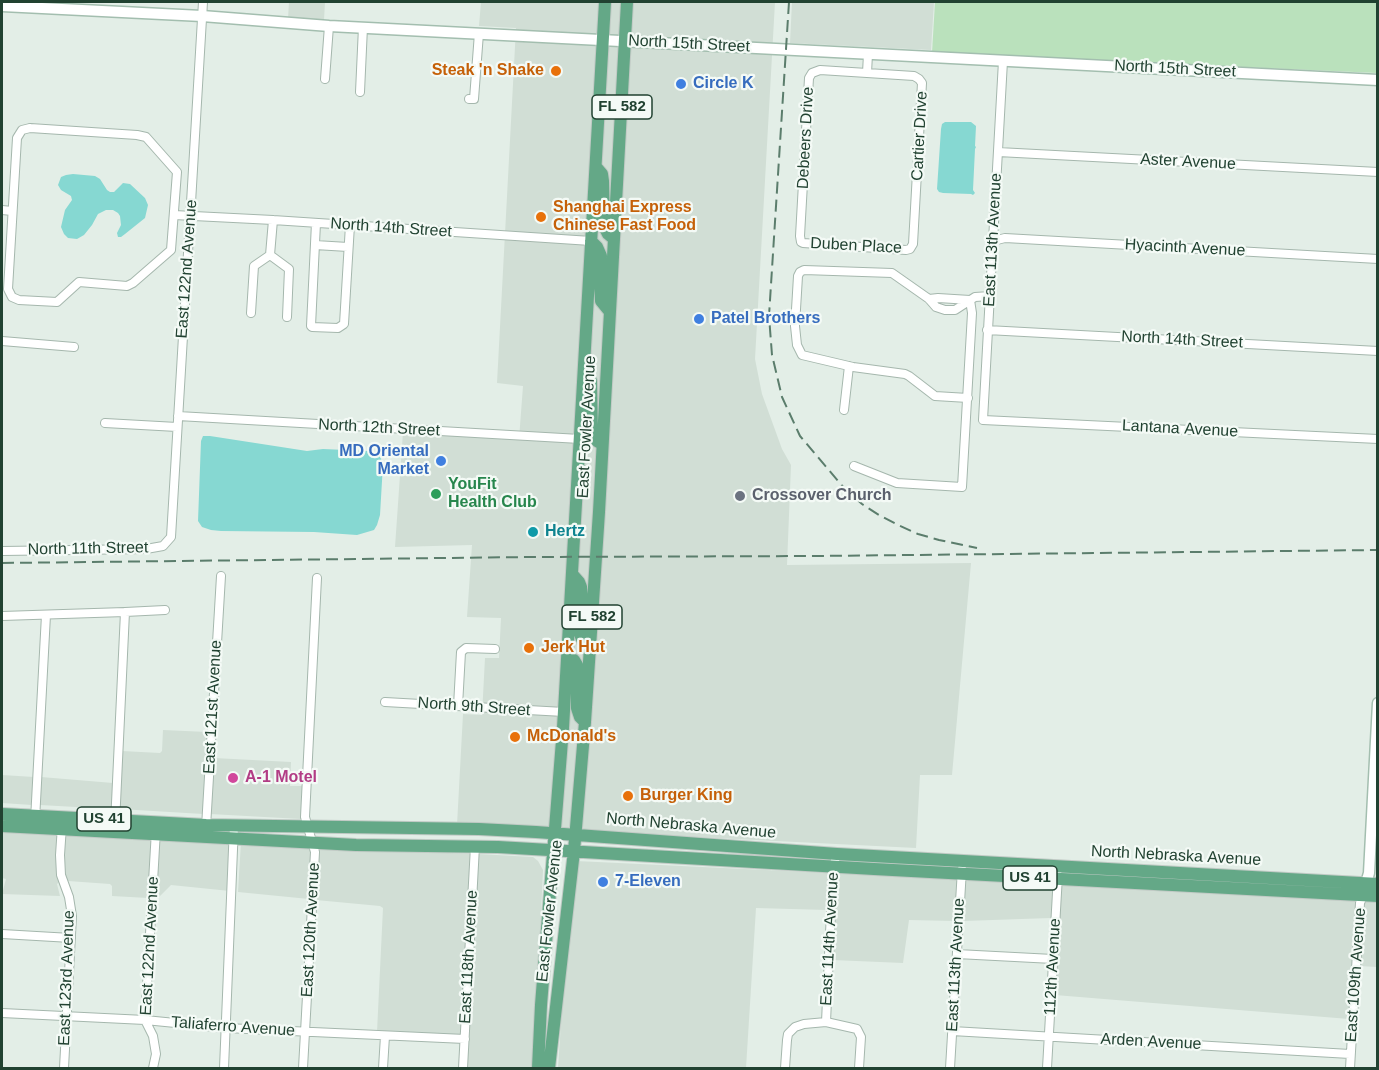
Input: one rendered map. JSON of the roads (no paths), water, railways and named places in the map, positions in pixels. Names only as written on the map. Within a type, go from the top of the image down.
[{"type":"main road","name":"East Fowler Avenue","points":[[538,1068],[550,876],[564,712],[604,2]]},
{"type":"main road","name":"East Fowler Avenue","points":[[549,1068],[574,851],[585,722],[627,2]]},
{"type":"main road","points":[[595,166],[602,174],[604,226],[614,240]]},
{"type":"main road","points":[[591,241],[601,256],[601,301],[610,312]]},
{"type":"main road","points":[[584,370],[591,381],[592,433],[602,444]]},
{"type":"main road","points":[[572,574],[581,587],[580,634],[583,642],[590,646]]},
{"type":"main road","points":[[567,660],[574,660],[577,665],[577,708],[580,717],[585,722]]},
{"type":"main road","points":[[529,831],[543,824],[556,808]]},
{"type":"main road","name":"North Nebraska Avenue","points":[[2,814],[35,821],[205,831],[235,839],[313,843],[525,848],[693,859],[957,861],[1372,883]]},
{"type":"main road","name":"North Nebraska Avenue","points":[[2,826],[35,821]]},
{"type":"main road","name":"North Nebraska Avenue","points":[[205,831],[234,825],[529,831],[749,847],[956,874],[1377,896]]},
{"type":"main road","points":[[693,859],[701,853],[723,853],[749,847]]},
{"type":"main road","points":[[525,848],[541,859],[550,876]]},
{"type":"main road","points":[[956,874],[957,861]]},
{"type":"main road","points":[[1253,877],[1253,890]]},
{"type":"street","name":"East 122nd Avenue","points":[[171,537],[203,2]]},
{"type":"street","name":"North 15th Street","points":[[2,6],[202,16],[329,26],[1377,80]]},
{"type":"street","points":[[2,6],[2,12]]},
{"type":"street","points":[[325,79],[329,26]]},
{"type":"street","points":[[360,92],[363,27]]},
{"type":"street","points":[[469,99],[474,99],[479,33]]},
{"type":"street","points":[[867,73],[868,54]]},
{"type":"street","name":"East 113th Avenue","points":[[983,420],[1003,61]]},
{"type":"street","name":"Debeers Drive","points":[[801,242],[811,75],[814,71],[820,70],[867,73]]},
{"type":"street","name":"Cartier Drive","points":[[867,73],[914,76],[922,83],[912,248]]},
{"type":"street","points":[[30,128],[146,137],[177,172],[171,250],[127,286],[79,282],[57,302],[19,300],[12,297],[8,289],[12,215],[17,138],[22,130],[30,128]]},
{"type":"street","name":"Aster Avenue","points":[[998,152],[1377,172]]},
{"type":"street","points":[[2,210],[12,215]]},
{"type":"street","points":[[2,218],[12,215]]},
{"type":"street","name":"North 14th Street","points":[[174,215],[591,241]]},
{"type":"street","points":[[251,313],[254,267],[270,255],[273,220]]},
{"type":"street","points":[[316,223],[312,327],[338,328],[344,324],[350,225]]},
{"type":"street","name":"Hyacinth Avenue","points":[[993,241],[1005,238],[1377,259]]},
{"type":"street","name":"Duben Place","points":[[801,242],[906,250],[912,248]]},
{"type":"street","points":[[315,244],[348,247]]},
{"type":"street","points":[[270,255],[289,269],[286,317]]},
{"type":"street","points":[[968,398],[935,396],[907,375],[805,356],[797,345],[795,316],[798,276],[804,270],[897,274],[924,297],[930,299],[936,307],[948,311],[955,310],[979,296],[990,296]]},
{"type":"street","points":[[854,466],[897,483],[962,487],[972,314],[970,300]]},
{"type":"street","name":"North 14th Street","points":[[987,330],[1377,351]]},
{"type":"street","points":[[2,341],[74,347]]},
{"type":"street","points":[[844,410],[849,366]]},
{"type":"street","name":"North 12th Street","points":[[178,416],[580,439]]},
{"type":"street","name":"Lantana Avenue","points":[[983,420],[1377,439]]},
{"type":"street","points":[[105,423],[177,427]]},
{"type":"street","name":"North 11th Street","points":[[2,551],[146,549],[163,546],[171,537]]},
{"type":"street","name":"East 121st Avenue","points":[[205,831],[221,576]]},
{"type":"street","name":"East 120th Avenue","points":[[303,1068],[315,852],[305,817],[317,578]]},
{"type":"street","points":[[2,616],[165,610]]},
{"type":"street","points":[[115,826],[125,612]]},
{"type":"street","points":[[35,821],[46,615]]},
{"type":"street","points":[[458,706],[461,652],[466,648],[495,649]]},
{"type":"street","name":"North 9th Street","points":[[385,702],[564,712]]},
{"type":"street","name":"East 109th Avenue","points":[[1350,1068],[1360,903],[1372,883],[1369,873],[1377,703]]},
{"type":"street","name":"East 123rd Avenue","points":[[62,823],[60,855],[62,874],[72,916],[64,1068]]},
{"type":"street","points":[[224,1068],[234,825]]},
{"type":"street","name":"East 122nd Avenue","points":[[153,1068],[156,1054],[153,1036],[145,1020],[156,828]]},
{"type":"street","name":"East 118th Avenue","points":[[463,1068],[475,846]]},
{"type":"street","name":"East 114th Avenue","points":[[835,860],[826,1022],[857,1029],[861,1037],[860,1068]]},
{"type":"street","name":"112th Avenue","points":[[1047,1068],[1059,867]]},
{"type":"street","name":"East 113th Avenue","points":[[950,1068],[957,954],[956,874]]},
{"type":"street","points":[[2,934],[71,938]]},
{"type":"street","points":[[957,954],[1053,959]]},
{"type":"street","name":"Taliaferro Avenue","points":[[2,1013],[145,1020],[226,1028],[465,1039]]},
{"type":"street","points":[[785,1068],[788,1034],[804,1024],[826,1022]]},
{"type":"street","name":"Arden Avenue","points":[[952,1031],[1350,1054]]},
{"type":"street","points":[[383,1068],[385,1036]]},
{"type":"water","points":[[945,122],[971,122],[976,126],[973,190],[975,193],[973,195],[943,193],[937,189],[941,129]]},
{"type":"water","points":[[73,174],[95,176],[110,192],[114,192],[123,183],[130,184],[145,198],[148,205],[145,218],[118,237],[117,233],[121,225],[120,216],[113,210],[106,210],[98,214],[84,235],[77,239],[68,238],[61,227],[65,210],[72,200],[71,196],[61,190],[58,185],[61,177]]},
{"type":"water","points":[[203,436],[307,451],[323,449],[368,451],[379,454],[383,464],[380,515],[377,525],[374,530],[357,535],[221,531],[202,527],[198,521]]},
{"type":"railway","points":[[789,2],[769,316],[772,355],[782,397],[800,436],[844,488],[862,504],[918,534],[977,548]]},
{"type":"railway","points":[[2,563],[1378,550]]},
{"type":"place","name":"Steak 'n Shake","points":[[556,71]]},
{"type":"place","name":"Circle K","points":[[681,84]]},
{"type":"place","name":"Shanghai Express Chinese Fast Food","points":[[541,217]]},
{"type":"place","name":"Patel Brothers","points":[[699,319]]},
{"type":"place","name":"MD Oriental Market","points":[[441,461]]},
{"type":"place","name":"YouFit Health Club","points":[[436,494]]},
{"type":"place","name":"Crossover Church","points":[[740,496]]},
{"type":"place","name":"Hertz","points":[[533,532]]},
{"type":"place","name":"Jerk Hut","points":[[529,648]]},
{"type":"place","name":"McDonald's","points":[[515,737]]},
{"type":"place","name":"A-1 Motel","points":[[233,778]]},
{"type":"place","name":"Burger King","points":[[628,796]]},
{"type":"place","name":"7-Eleven","points":[[603,882]]}]
